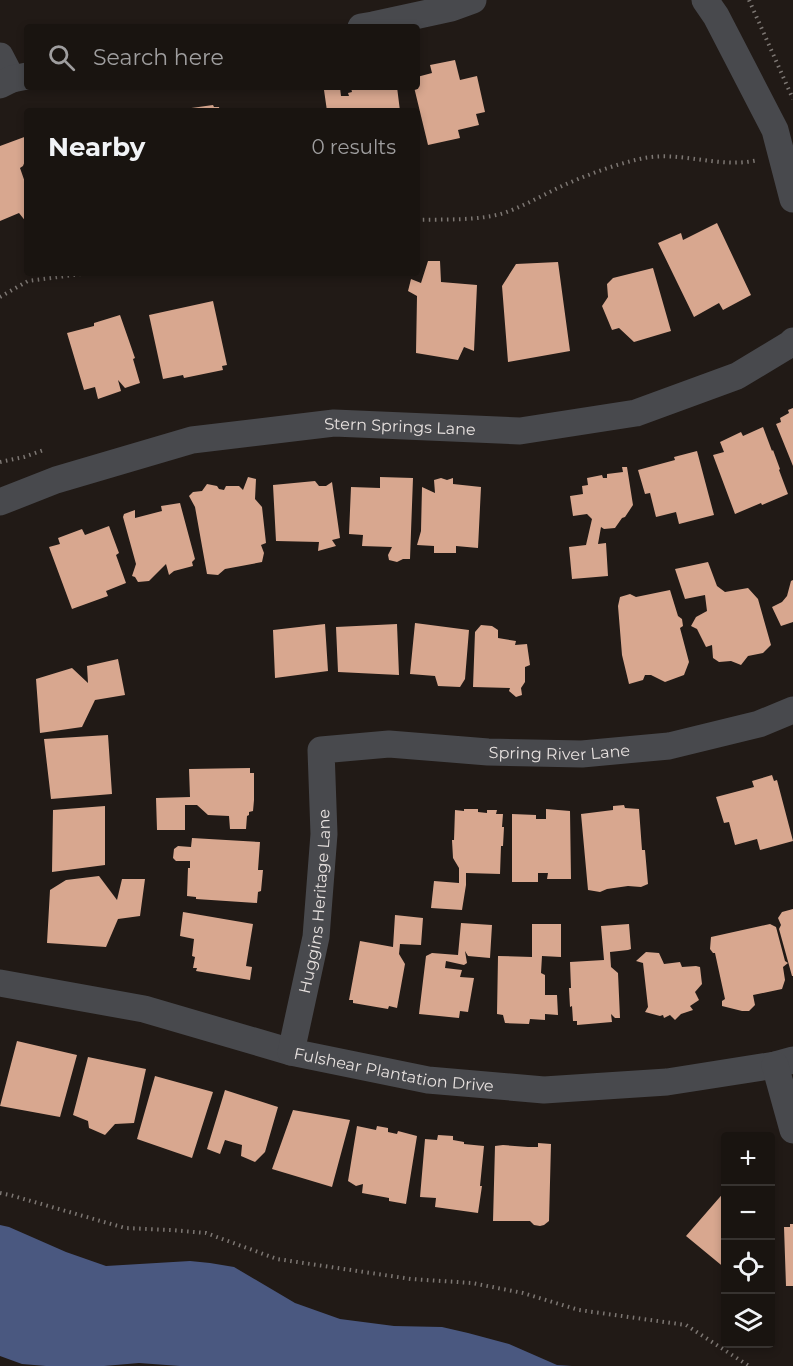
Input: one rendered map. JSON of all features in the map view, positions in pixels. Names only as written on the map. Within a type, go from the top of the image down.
[{"type":"street","points":[[379,24],[451,8],[473,0]]},
{"type":"street","points":[[705,0],[783,135],[793,199]]},
{"type":"street","name":"Stern Springs Lane","points":[[0,502],[56,480],[192,440],[334,423],[520,430],[636,413],[737,376],[793,341]]},
{"type":"street","name":"Spring River Lane","points":[[321,750],[389,744],[488,752],[582,754],[669,746],[759,724],[793,710]]},
{"type":"street","name":"Huggins Heritage Lane","points":[[291,1052],[316,937],[324,834],[321,750]]},
{"type":"street","name":"Fulshear Plantation Drive","points":[[0,983],[144,1010],[291,1052],[428,1080],[544,1090],[667,1082],[784,1062]]},
{"type":"street","points":[[784,1062],[793,1130]]},
{"type":"path","points":[[749,0],[793,99]]},
{"type":"path","points":[[420,220],[477,217],[503,213],[606,168],[647,158],[683,157],[720,163],[751,162],[783,135]]},
{"type":"path","points":[[0,297],[28,281],[66,276]]},
{"type":"path","points":[[0,462],[44,450]]},
{"type":"path","points":[[0,1193],[125,1228],[206,1233],[277,1259],[411,1279],[472,1283],[523,1293],[579,1310],[686,1324],[749,1366]]},
{"type":"water","points":[[0,1225],[106,1266],[190,1261],[234,1267],[295,1303],[340,1319],[394,1326],[442,1327],[509,1344],[557,1365],[572,1366],[180,1366],[139,1363],[104,1366],[46,1366],[22,1364],[0,1356]]},
{"type":"building","points":[[455,60],[460,80],[477,76],[485,112],[476,114],[479,125],[458,130],[460,138],[428,145],[415,90],[420,90],[420,76],[432,73],[430,65]]},
{"type":"building","points":[[324,90],[340,90],[341,96],[349,96],[348,93],[352,92],[352,90],[397,90],[400,108],[327,108]]},
{"type":"building","points":[[213,105],[219,108],[191,108]]},
{"type":"building","points":[[24,137],[24,164],[20,168],[24,179],[24,219],[19,213],[0,221],[0,146]]},
{"type":"building","points":[[717,223],[751,295],[723,310],[719,303],[694,317],[658,243],[681,233],[683,240]]},
{"type":"building","points":[[428,261],[440,261],[441,282],[477,285],[474,351],[464,347],[458,360],[416,353],[417,296],[408,291],[411,279],[421,283]]},
{"type":"building","points":[[558,262],[570,351],[508,362],[502,286],[516,264]]},
{"type":"building","points":[[653,268],[671,331],[634,342],[619,328],[612,330],[602,306],[608,297],[607,284],[613,278]]},
{"type":"building","points":[[213,301],[227,365],[222,366],[223,370],[184,378],[183,375],[163,379],[149,315]]},
{"type":"building","points":[[120,315],[135,358],[133,359],[140,383],[125,388],[118,380],[121,391],[98,399],[95,387],[84,390],[67,333],[94,326],[94,323]]},
{"type":"building","points":[[793,408],[793,466],[776,424],[781,422],[780,418],[789,413],[788,410]]},
{"type":"building","points":[[763,427],[788,494],[735,514],[713,455],[724,452],[720,442],[741,432],[743,436]]},
{"type":"building","points":[[697,451],[714,515],[679,524],[676,512],[656,517],[650,493],[645,494],[638,470],[675,460],[674,457]]},
{"type":"building","points":[[622,467],[627,467],[633,505],[615,528],[601,527],[598,544],[606,543],[608,576],[572,579],[569,547],[586,545],[592,519],[587,514],[573,516],[570,496],[583,494],[582,486],[588,485],[587,478],[602,475],[603,478],[607,478],[607,474],[623,472]]},
{"type":"building","points":[[248,477],[256,479],[255,499],[262,507],[266,543],[261,545],[264,553],[262,562],[225,569],[218,575],[207,574],[195,507],[189,496],[193,492],[202,491],[207,484],[224,490],[226,486],[239,486],[243,490]]},
{"type":"building","points":[[380,477],[413,478],[410,559],[397,562],[389,560],[388,555],[392,547],[362,546],[363,535],[349,534],[351,487],[380,488]]},
{"type":"building","points":[[441,478],[447,480],[453,478],[453,484],[481,487],[478,548],[456,546],[456,553],[434,553],[434,546],[417,545],[421,531],[422,487],[435,493],[434,480]]},
{"type":"building","points":[[315,481],[319,486],[326,486],[332,482],[340,538],[332,540],[336,546],[318,551],[319,542],[276,541],[273,485]]},
{"type":"building","points":[[180,503],[195,559],[192,562],[193,566],[174,571],[169,575],[166,564],[149,581],[138,582],[132,576],[136,564],[124,514],[135,510],[135,518],[162,511],[161,506]]},
{"type":"building","points":[[109,526],[119,553],[116,555],[126,583],[106,591],[108,596],[72,609],[49,547],[60,544],[58,538],[82,529],[85,535]]},
{"type":"building","points":[[708,562],[717,586],[725,592],[748,588],[758,599],[771,645],[763,653],[748,656],[741,665],[731,661],[719,662],[713,658],[712,645],[706,647],[697,629],[691,626],[696,617],[707,611],[705,595],[685,599],[675,569]]},
{"type":"building","points":[[793,580],[793,622],[781,626],[772,607],[782,602],[787,596]]},
{"type":"building","points":[[670,590],[678,616],[682,619],[683,626],[680,628],[689,662],[684,675],[665,682],[651,675],[645,675],[643,680],[629,684],[622,655],[618,606],[620,597],[630,594],[636,597]]},
{"type":"building","points":[[415,623],[469,630],[465,679],[460,687],[438,686],[435,676],[410,674]]},
{"type":"building","points":[[325,624],[328,671],[275,678],[273,630]]},
{"type":"building","points":[[397,624],[399,675],[338,672],[336,627]]},
{"type":"building","points":[[481,625],[492,626],[498,630],[498,638],[516,641],[515,645],[527,644],[530,665],[525,667],[522,695],[516,697],[509,691],[510,688],[473,687],[475,632]]},
{"type":"building","points":[[118,659],[125,695],[95,700],[82,727],[40,733],[36,679],[72,668],[88,683],[87,666]]},
{"type":"building","points":[[108,735],[112,794],[51,799],[44,739]]},
{"type":"building","points":[[250,768],[250,773],[254,773],[254,800],[253,811],[247,816],[246,829],[230,829],[229,816],[208,815],[197,805],[185,805],[185,830],[157,830],[156,798],[190,797],[189,769]]},
{"type":"building","points":[[772,775],[774,781],[777,780],[793,841],[760,850],[757,839],[735,845],[729,822],[724,823],[716,797],[754,787],[752,781]]},
{"type":"building","points":[[624,805],[625,808],[639,809],[642,850],[645,850],[648,884],[641,887],[607,889],[600,892],[588,890],[581,814],[613,810],[613,806]]},
{"type":"building","points":[[105,806],[105,865],[52,872],[53,810]]},
{"type":"building","points":[[464,809],[478,809],[478,812],[487,813],[487,810],[497,810],[496,814],[503,814],[500,874],[466,873],[462,910],[431,908],[434,881],[459,883],[459,868],[453,858],[452,840],[454,840],[455,810],[464,811]]},
{"type":"building","points":[[546,809],[570,811],[571,879],[547,879],[548,873],[538,873],[538,882],[512,882],[512,814],[536,815],[536,819],[546,819]]},
{"type":"building","points":[[192,838],[260,842],[258,870],[263,870],[257,903],[196,899],[196,897],[187,896],[190,861],[176,861],[173,858],[174,849],[178,846],[191,847]]},
{"type":"building","points":[[99,876],[117,900],[122,879],[145,879],[140,916],[118,919],[106,947],[47,943],[50,890],[66,880]]},
{"type":"building","points":[[793,909],[792,976],[778,918],[782,912]]},
{"type":"building","points":[[183,912],[253,924],[246,966],[252,967],[250,980],[196,971],[197,968],[193,968],[194,939],[180,936]]},
{"type":"building","points":[[395,915],[423,918],[421,945],[400,944],[399,954],[405,964],[397,1008],[389,1006],[388,1009],[353,1003],[353,1000],[349,1000],[360,941],[393,947]]},
{"type":"building","points":[[461,923],[492,925],[490,958],[468,956],[465,951],[467,963],[464,965],[446,961],[445,968],[462,970],[460,977],[474,978],[468,1012],[460,1011],[459,1018],[419,1014],[426,956],[432,953],[458,955]]},
{"type":"building","points":[[532,924],[561,924],[561,957],[542,956],[541,973],[545,975],[545,995],[557,995],[558,1015],[545,1014],[545,1020],[530,1019],[529,1024],[505,1023],[503,1015],[497,1014],[498,956],[532,957]]},
{"type":"building","points":[[629,924],[631,949],[610,952],[611,967],[618,973],[620,1018],[615,1018],[611,1014],[612,1022],[577,1025],[577,1021],[573,1021],[572,1006],[570,1007],[570,962],[604,960],[601,926]]},
{"type":"building","points":[[770,924],[776,927],[785,961],[788,963],[783,967],[785,980],[782,989],[753,995],[755,1005],[749,1011],[722,1006],[722,1001],[725,999],[715,953],[710,949],[711,937]]},
{"type":"building","points":[[646,952],[659,953],[664,964],[680,962],[682,967],[700,967],[702,984],[695,992],[699,1000],[690,1006],[693,1010],[681,1014],[675,1020],[670,1015],[664,1018],[663,1015],[645,1012],[648,1007],[643,963],[636,961]]},
{"type":"building","points":[[17,1041],[77,1055],[60,1117],[0,1106]]},
{"type":"building","points":[[88,1057],[146,1069],[134,1123],[115,1124],[105,1135],[89,1128],[88,1121],[73,1115]]},
{"type":"building","points":[[155,1076],[213,1092],[192,1158],[137,1139]]},
{"type":"building","points":[[225,1090],[278,1107],[265,1152],[255,1162],[241,1156],[242,1145],[225,1140],[220,1154],[207,1149]]},
{"type":"building","points":[[293,1110],[350,1120],[332,1187],[272,1169]]},
{"type":"building","points":[[357,1126],[376,1130],[377,1126],[388,1128],[388,1132],[397,1134],[398,1131],[417,1136],[406,1204],[362,1193],[363,1184],[356,1186],[348,1181]]},
{"type":"building","points":[[438,1135],[453,1136],[453,1140],[464,1142],[464,1144],[484,1146],[478,1213],[435,1207],[436,1198],[420,1197],[425,1139],[437,1140]]},
{"type":"building","points":[[538,1143],[551,1144],[549,1221],[540,1226],[530,1221],[493,1221],[495,1146],[538,1147]]},
{"type":"building","points":[[721,1196],[721,1265],[686,1236]]},
{"type":"building","points":[[790,1224],[793,1224],[793,1286],[786,1286],[784,1227],[790,1227]]}]
